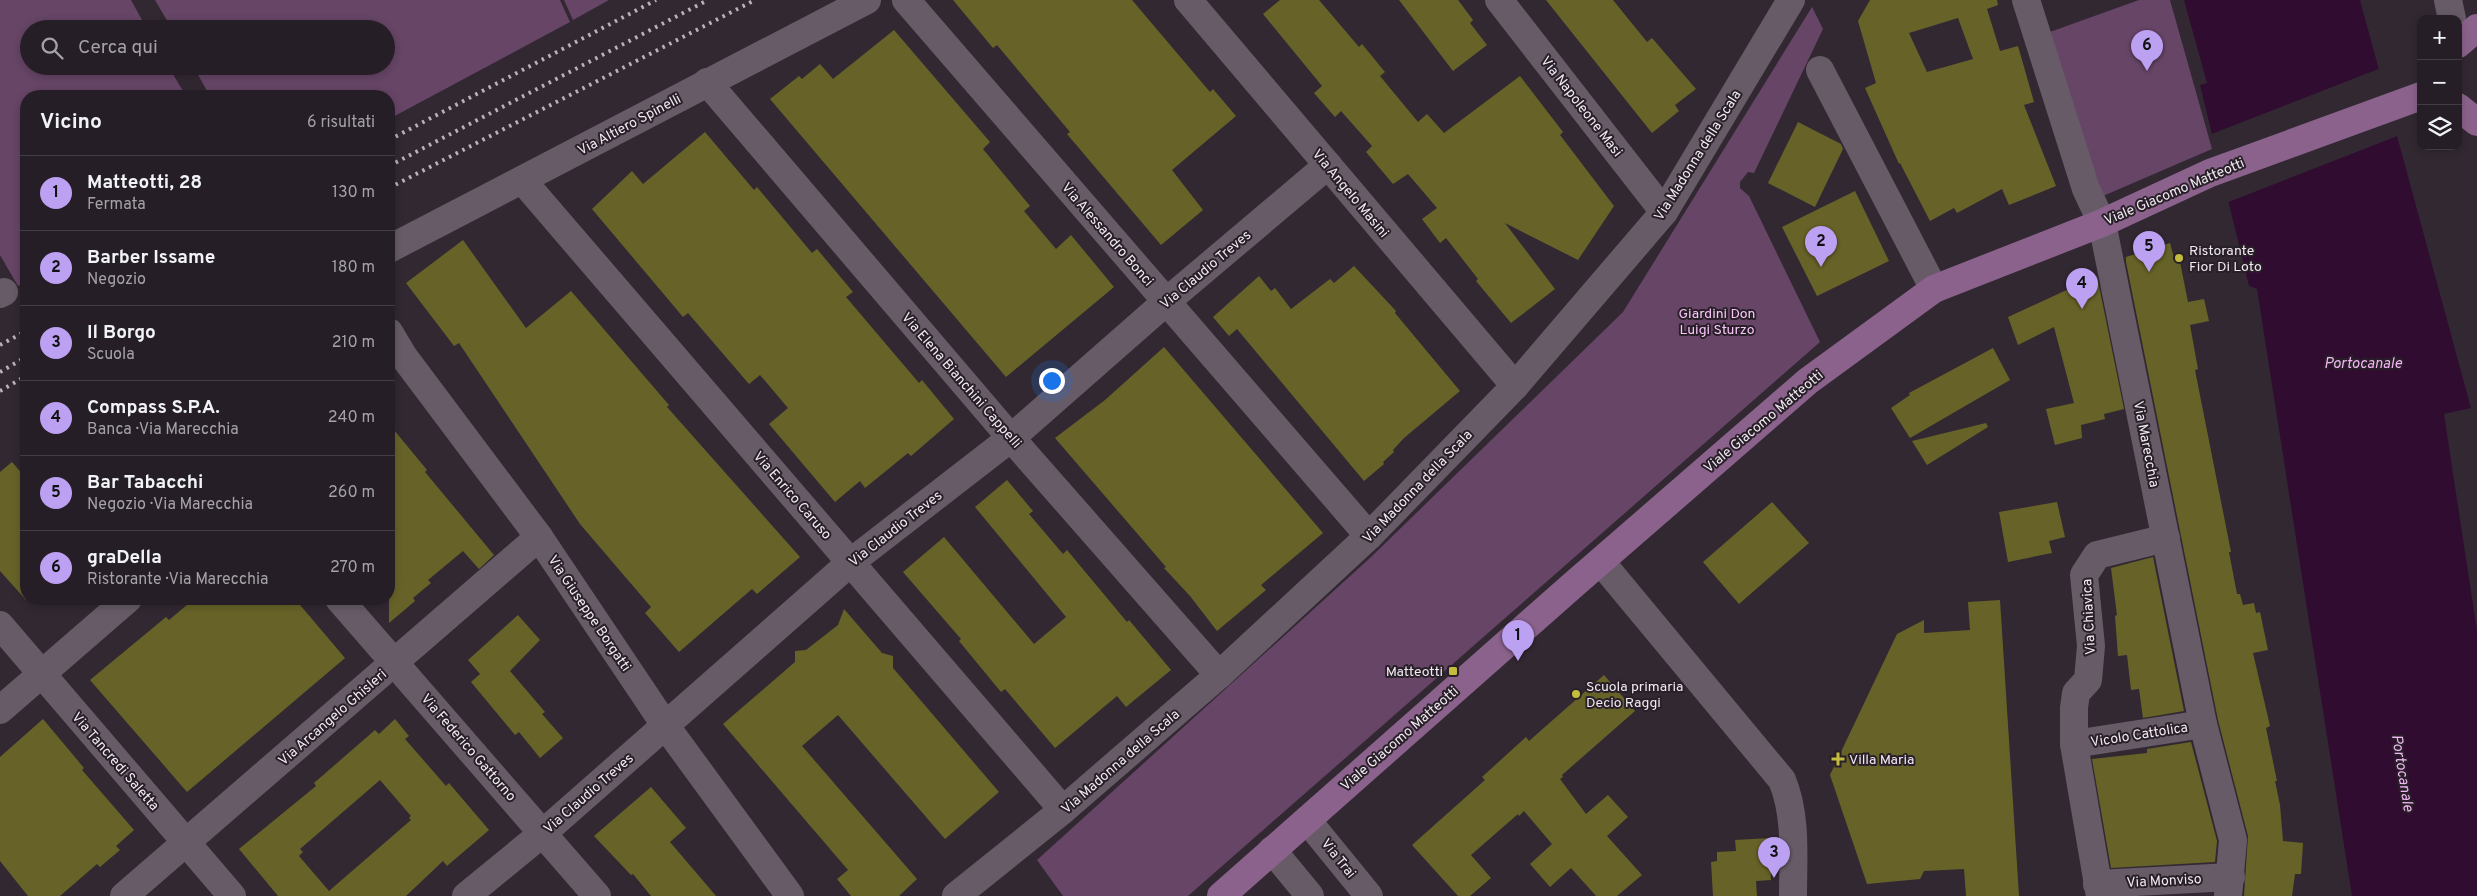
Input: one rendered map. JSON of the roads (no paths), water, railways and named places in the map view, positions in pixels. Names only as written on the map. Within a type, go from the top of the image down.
[{"type":"main road","points":[[2462,41],[2477,28]]},
{"type":"main road","name":"Viale Giacomo Matteotti","points":[[1221,896],[1808,381],[1934,289],[2102,223],[2210,172],[2417,100]]},
{"type":"street","name":"Via Altiero Spinelli","points":[[395,246],[867,0]]},
{"type":"street","name":"Via Alessandro Bonci","points":[[906,0],[1369,536]]},
{"type":"street","name":"Via Angelo Masini","points":[[1188,0],[1514,386]]},
{"type":"street","name":"Via Napoleone Masi","points":[[1499,0],[1664,212]]},
{"type":"street","name":"Via Madonna della Scala","points":[[956,896],[1063,810],[1219,675],[1369,536],[1514,386],[1664,212],[1791,0]]},
{"type":"street","name":"Via Marecchia","points":[[2026,0],[2086,188],[2102,223],[2203,724],[2233,840],[2229,886]]},
{"type":"street","points":[[2448,0],[2451,15]]},
{"type":"street","points":[[1820,70],[1934,289]]},
{"type":"street","name":"Via Elena Bianchini Cappelli","points":[[707,82],[1011,438],[1219,675]]},
{"type":"street","name":"Via Claudio Treves","points":[[466,896],[543,833],[851,562],[1011,438],[1167,301],[1328,165]]},
{"type":"street","name":"Via Enrico Caruso","points":[[523,181],[1063,810]]},
{"type":"street","name":"Via Giuseppe Borgatti","points":[[396,364],[539,537],[665,725],[790,896]]},
{"type":"street","name":"Via Arcangelo Ghisleri","points":[[124,896],[188,843],[539,537]]},
{"type":"street","name":"Via Chiavica","points":[[2098,890],[2074,744],[2076,693],[2088,680],[2091,646],[2084,574],[2097,555],[2166,538]]},
{"type":"street","points":[[1601,562],[1782,780],[1787,792],[1793,832],[1793,896]]},
{"type":"street","points":[[0,710],[121,605]]},
{"type":"street","name":"Via Federico Gattorno","points":[[344,605],[597,896]]},
{"type":"street","name":"Via Tancredi Saletta","points":[[0,625],[232,896]]},
{"type":"street","name":"Vicolo Cattolica","points":[[2074,744],[2203,724]]},
{"type":"street","name":"Via Trai","points":[[1307,820],[1369,896]]},
{"type":"street","points":[[1272,850],[1310,896]]},
{"type":"street","name":"Via Monviso","points":[[2098,890],[2229,886]]},
{"type":"water","name":"Portocanale","points":[[2184,0],[2360,0],[2471,408],[2444,414],[2477,631],[2477,896],[2352,896],[2257,289],[2249,286],[2200,85],[2207,83]]},
{"type":"railway","points":[[395,137],[656,0]]},
{"type":"railway","points":[[395,163],[708,0]]},
{"type":"railway","points":[[395,185],[755,0]]},
{"type":"railway","points":[[0,345],[20,334]]},
{"type":"railway","points":[[0,372],[20,360]]},
{"type":"railway","points":[[0,391],[20,379]]},
{"type":"place","name":"graDella","points":[[2147,71]]},
{"type":"place","name":"Ristorante Fior Di Loto","points":[[2179,258]]},
{"type":"place","name":"Barber Issame","points":[[1821,267]]},
{"type":"place","name":"Bar Tabacchi","points":[[2149,272]]},
{"type":"place","name":"Compass S.P.A.","points":[[2082,309]]},
{"type":"place","name":"Matteotti, 28","points":[[1518,661]]},
{"type":"place","name":"Matteotti","points":[[1453,671]]},
{"type":"place","name":"Scuola primaria Decio Raggi","points":[[1576,694]]},
{"type":"place","name":"Villa Maria","points":[[1838,759]]},
{"type":"place","name":"Il Borgo","points":[[1774,878]]},
{"type":"park label","name":"Giardini Don Luigi Sturzo","points":[[1717,322]]}]
